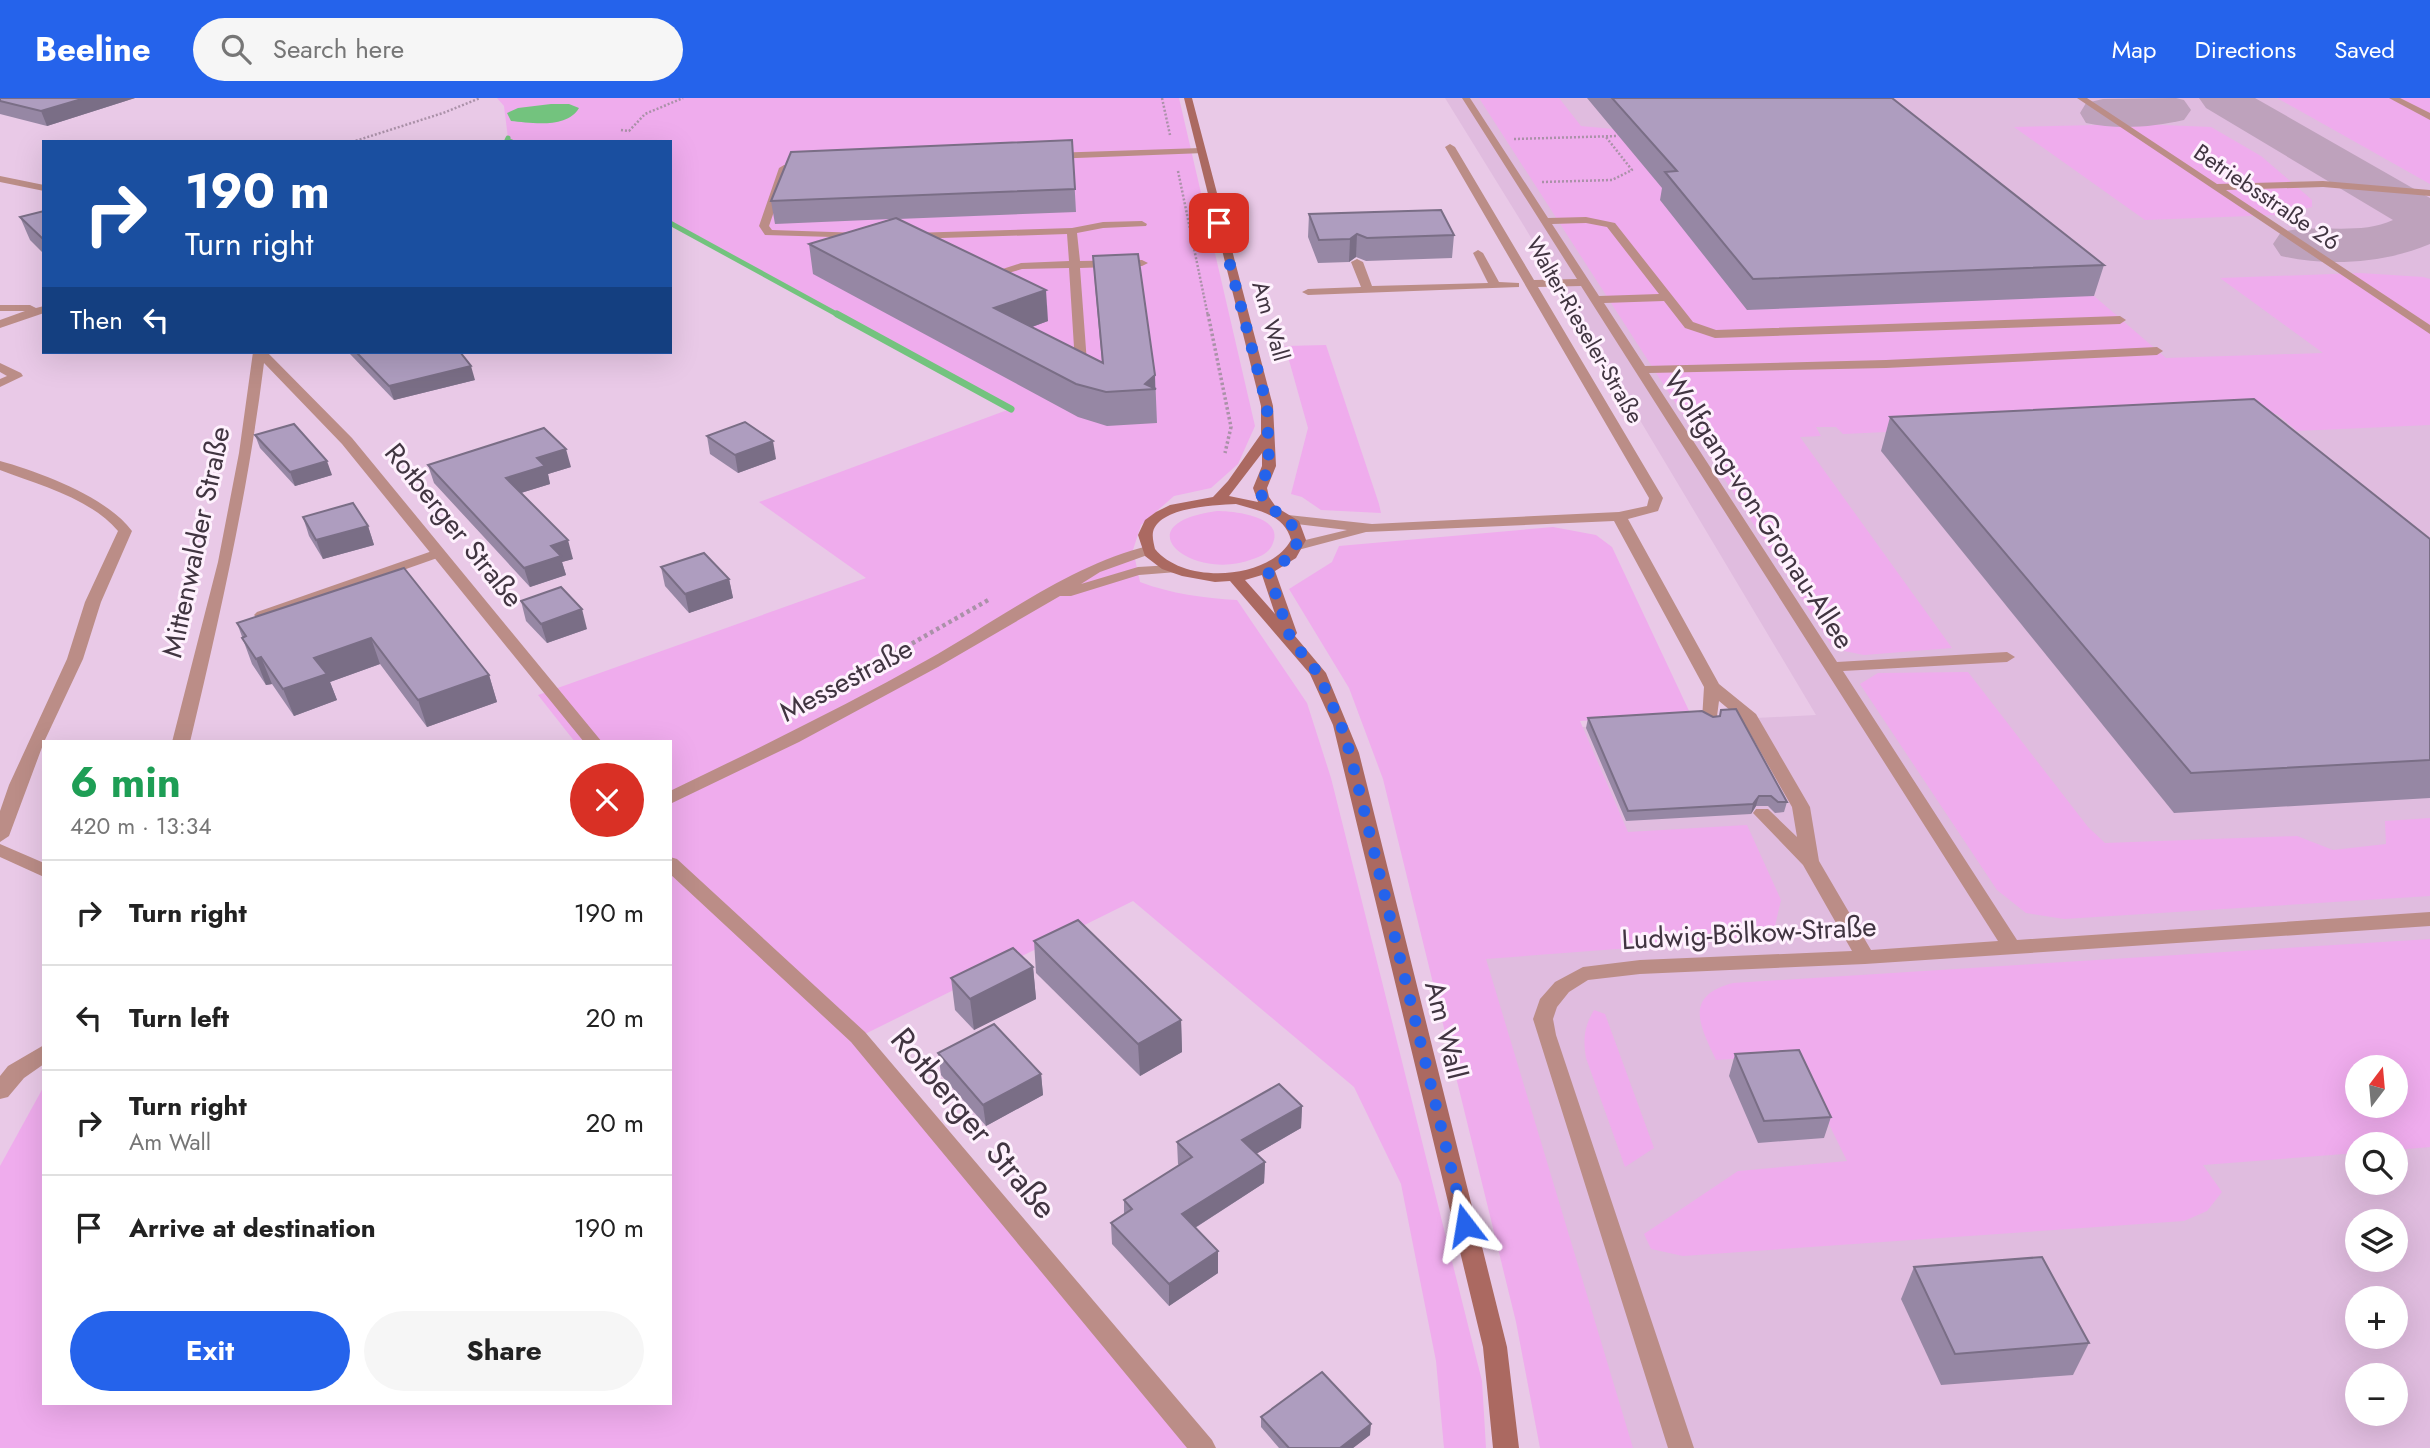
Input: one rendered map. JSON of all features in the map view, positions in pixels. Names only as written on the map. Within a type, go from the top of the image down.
[{"type":"street","name":"Am Wall","points":[[1188,98],[1267,406],[1269,466],[1260,488],[1262,497],[1270,508]]},
{"type":"street","name":"Wolfgang-von-Gronau-Allee","points":[[1466,98],[2012,947]]},
{"type":"street","name":"Betriebsstraße 26","points":[[2081,98],[2430,330]]},
{"type":"street","points":[[2393,98],[2430,117]]},
{"type":"street","name":"Walter-Rieseler-Straße","points":[[1288,519],[1372,528],[1619,516],[1639,514],[1653,508],[1656,498],[1450,147]]},
{"type":"street","points":[[1043,157],[1201,151]]},
{"type":"street","points":[[825,166],[784,168],[764,226],[769,233],[871,236]]},
{"type":"street","points":[[0,179],[42,187]]},
{"type":"street","points":[[2216,187],[2323,184],[2430,192]]},
{"type":"street","points":[[1547,221],[1586,220],[1611,225],[1689,325],[1715,334],[2120,320]]},
{"type":"street","points":[[897,237],[1072,231],[1102,225],[1142,224]]},
{"type":"street","points":[[1072,231],[1081,363]]},
{"type":"street","points":[[1478,253],[1495,285]]},
{"type":"street","points":[[1357,262],[1368,290]]},
{"type":"street","points":[[987,276],[1021,266],[1142,263]]},
{"type":"street","points":[[1530,284],[1584,282]]},
{"type":"street","points":[[1308,292],[1515,285]]},
{"type":"street","points":[[1596,300],[1665,297]]},
{"type":"street","points":[[0,308],[42,308]]},
{"type":"street","points":[[0,324],[42,309]]},
{"type":"street","points":[[1640,370],[1872,365],[2157,351]]},
{"type":"street","name":"Mittenwalder Straße","points":[[181,740],[225,562],[246,453],[260,354]]},
{"type":"street","name":"Rotberger Straße","points":[[262,354],[347,441],[591,740]]},
{"type":"street","points":[[0,367],[17,376],[0,383]]},
{"type":"street","points":[[1218,500],[1233,484],[1266,437]]},
{"type":"street","points":[[0,465],[100,508],[120,522],[125,531],[93,603],[75,659],[18,785],[0,835]]},
{"type":"street","points":[[1218,500],[1236,500],[1270,508],[1288,519],[1299,537],[1298,546],[1282,564],[1268,571],[1235,578],[1213,578],[1172,569],[1157,560],[1148,550],[1145,539],[1148,528],[1157,518],[1178,507],[1218,500]]},
{"type":"street","points":[[1619,516],[1712,687],[1750,718],[1801,807],[1810,860]]},
{"type":"street","name":"Walter-Rieseler-Straße","points":[[1298,546],[1372,528]]},
{"type":"street","name":"Messestraße","points":[[672,797],[793,738],[932,664],[1095,569],[1148,550]]},
{"type":"street","points":[[262,615],[438,553]]},
{"type":"street","name":"Messestraße","points":[[1043,599],[1138,571],[1172,569]]},
{"type":"street","name":"Am Wall","points":[[1268,571],[1291,640]]},
{"type":"street","name":"Am Wall","points":[[1235,578],[1318,673],[1350,753],[1495,1347],[1506,1448]]},
{"type":"street","points":[[1830,667],[2007,657]]},
{"type":"street","points":[[1710,720],[1712,687]]},
{"type":"street","points":[[1762,813],[1810,860],[1865,957]]},
{"type":"street","points":[[0,849],[42,870]]},
{"type":"street","name":"Rotberger Straße","points":[[672,865],[858,1037],[1203,1448]]},
{"type":"street","name":"Ludwig-Bölkow-Straße","points":[[1681,1448],[1555,1067],[1543,1018],[1547,1004],[1562,987],[1583,974],[1640,967],[1865,957],[2430,919]]},
{"type":"street","points":[[0,1091],[16,1072],[42,1054]]},
{"type":"path","points":[[358,140],[443,113],[480,98]]},
{"type":"path","points":[[621,130],[629,131],[632,123],[643,115],[683,98]]},
{"type":"path","points":[[1162,98],[1231,427],[1227,451],[1220,463]]},
{"type":"path","points":[[1521,182],[1612,180],[1632,170],[1605,136]]},
{"type":"path","points":[[1493,139],[1618,136]]},
{"type":"path","points":[[830,690],[1002,593]]},
{"type":"shaded area","points":[[497,98],[1179,98],[1255,426],[1238,464],[1211,488],[1174,496],[1141,525],[1133,550],[1140,582],[1188,595],[1237,600],[1307,703],[1331,778],[1482,1381],[1486,1448],[1444,1448],[1436,1361],[1401,1184],[1354,1087],[1133,901],[859,1037],[1207,1448],[0,1448],[0,1166],[42,1090],[42,1405],[672,1405],[672,740],[573,740],[538,695],[866,578],[759,502],[1010,409],[672,224],[672,140],[512,140],[508,138],[504,106]]},
{"type":"shaded area","points":[[1445,98],[2430,98],[2430,1448],[1614,1448],[1420,791],[1582,727],[1816,715]]},
{"type":"shaded area","points":[[1479,98],[1559,98],[1581,126],[1613,129],[2094,296],[2166,358],[2323,353],[2220,278],[2360,273],[2430,279],[2430,425],[2297,431],[2277,414],[1843,434],[1836,427],[1816,427],[1821,436],[1800,437],[1952,648],[1864,655],[1834,649]]},
{"type":"shaded area","points":[[2277,98],[2430,98],[2430,184]]},
{"type":"shaded area","points":[[569,104],[579,108],[566,119],[548,123],[511,121],[507,113],[518,108]]},
{"type":"shaded area","points":[[2139,124],[2211,127],[2261,156],[2312,200],[2312,207],[2276,215],[2145,220],[2014,127]]},
{"type":"shaded area","points":[[1326,345],[1381,513],[1321,510],[1302,497],[1291,494],[1308,428],[1285,346]]},
{"type":"shaded area","points":[[1217,511],[1245,514],[1264,521],[1274,534],[1270,549],[1256,558],[1230,564],[1208,563],[1190,558],[1176,549],[1170,538],[1173,527],[1188,518]]},
{"type":"shaded area","points":[[1553,527],[1596,535],[1612,547],[1690,713],[1580,721],[1628,832],[1747,825],[1781,900],[1775,926],[1750,939],[1486,959],[1633,1448],[1540,1448],[1516,1322],[1383,779],[1349,688],[1289,589],[1332,562],[1339,546]]},
{"type":"shaded area","points":[[1968,672],[2088,827],[2105,843],[2297,836],[2333,850],[2386,844],[2385,821],[2430,818],[2430,896],[2064,919],[2026,913],[1997,890],[1860,684],[1878,673]]},
{"type":"shaded area","points":[[2430,939],[2430,1147],[2408,1149],[2408,1132],[2345,1132],[2345,1154],[2203,1165],[2222,1192],[2207,1211],[2184,1221],[1683,1256],[1651,1249],[1644,1234],[1738,1171],[1847,1161],[1795,1055],[1716,1060],[1705,1035],[1700,1013],[1707,995],[1733,983]]},
{"type":"shaded area","points":[[1594,1010],[1605,1014],[1654,1148],[1625,1167],[1586,1058],[1585,1033]]},
{"type":"building","points":[[0,98],[85,98],[41,111],[0,101]]},
{"type":"building","points":[[1612,98],[1892,98],[2104,265],[1753,279],[1665,172],[1677,171]]},
{"type":"building","points":[[1072,140],[1075,189],[771,201],[791,152]]},
{"type":"building","points":[[1441,210],[1454,235],[1367,238],[1357,234],[1350,239],[1319,240],[1309,214]]},
{"type":"building","points":[[42,212],[42,238],[20,217]]},
{"type":"building","points":[[896,218],[1046,290],[994,308],[1103,363],[1093,256],[1138,254],[1155,375],[1145,384],[1156,389],[1106,392],[1076,384],[809,244]]},
{"type":"building","points":[[358,354],[462,354],[471,366],[389,386]]},
{"type":"building","points":[[2254,399],[2430,539],[2430,760],[2191,773],[1890,417]]},
{"type":"building","points":[[745,422],[773,441],[735,455],[707,436]]},
{"type":"building","points":[[294,424],[327,461],[290,472],[255,435]]},
{"type":"building","points":[[544,428],[566,449],[537,458],[545,466],[506,478],[568,540],[551,546],[561,556],[524,568],[428,465]]},
{"type":"building","points":[[353,503],[368,526],[316,540],[303,517]]},
{"type":"building","points":[[704,553],[729,579],[685,594],[661,567]]},
{"type":"building","points":[[404,568],[489,675],[418,700],[371,638],[314,658],[327,674],[283,689],[261,657],[256,659],[242,638],[246,636],[237,623]]},
{"type":"building","points":[[561,587],[582,609],[541,624],[521,601]]},
{"type":"building","points":[[1736,709],[1787,802],[1778,802],[1771,796],[1759,796],[1753,804],[1628,811],[1588,718],[1702,711],[1713,717],[1720,716],[1721,710]]},
{"type":"building","points":[[1078,920],[1181,1020],[1138,1044],[1034,941]]},
{"type":"building","points":[[1013,948],[1033,967],[970,999],[951,978]]},
{"type":"building","points":[[994,1024],[1041,1074],[983,1105],[938,1053]]},
{"type":"building","points":[[1799,1050],[1831,1117],[1764,1121],[1735,1054]]},
{"type":"building","points":[[1279,1084],[1302,1106],[1242,1140],[1265,1162],[1182,1214],[1218,1251],[1169,1284],[1111,1223],[1132,1209],[1124,1200],[1192,1157],[1177,1142]]},
{"type":"building","points":[[2042,1257],[2089,1343],[1955,1354],[1914,1267]]},
{"type":"building","points":[[1322,1372],[1371,1424],[1340,1448],[1289,1448],[1261,1417]]},
{"type":"waterway","points":[[672,224],[840,316]]},
{"type":"waterway","points":[[837,314],[1011,409]]},
{"type":"taxiway","points":[[2222,98],[2415,211]]},
{"type":"taxiway","points":[[2103,113],[2168,110]]},
{"type":"taxiway","points":[[2301,244],[2380,242],[2395,238],[2422,226],[2415,211]]},
{"type":"taxiway","points":[[2415,211],[2430,220]]},
{"type":"route","points":[[1219,223],[1267,406],[1269,466],[1260,488],[1262,497],[1270,508],[1296,527],[1299,537],[1298,546],[1292,556],[1268,571],[1291,640],[1318,673],[1350,753],[1465,1225]]}]
